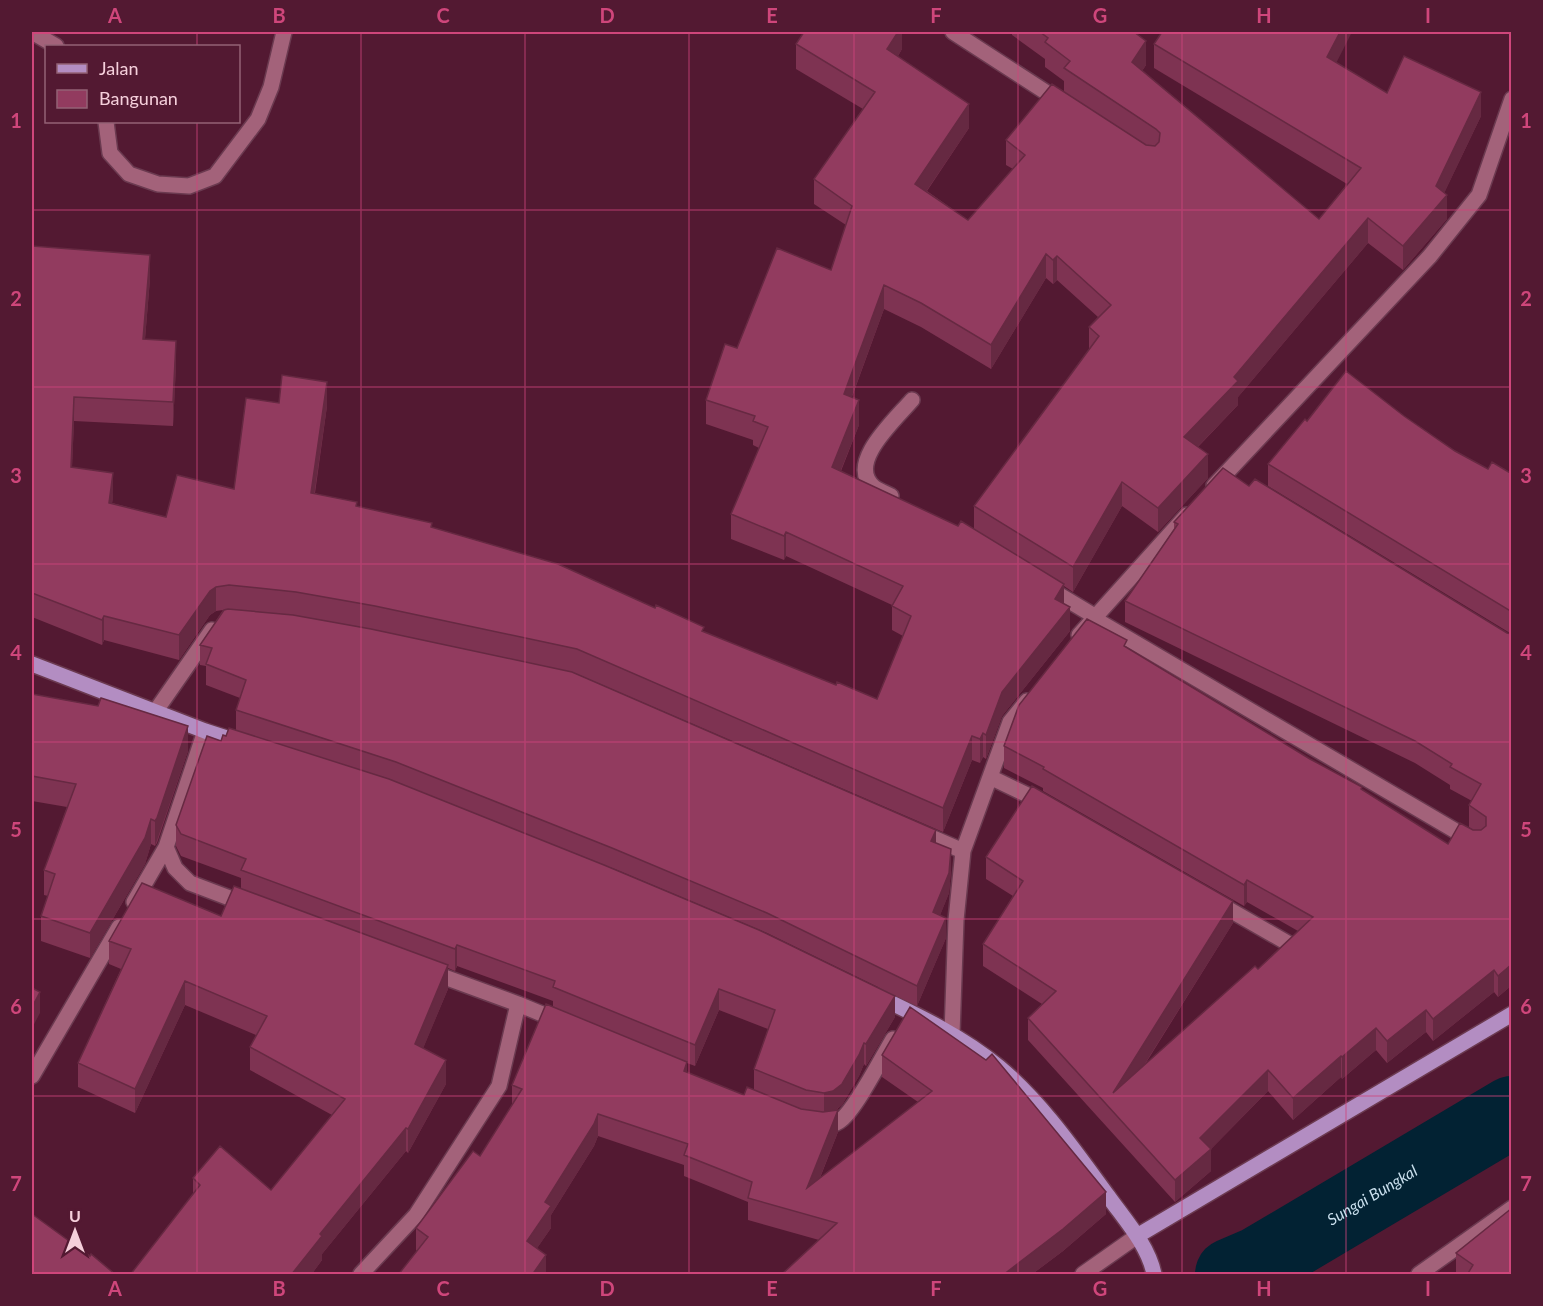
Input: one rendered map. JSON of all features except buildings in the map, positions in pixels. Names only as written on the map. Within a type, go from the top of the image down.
[{"type":"main road","points":[[32,664],[205,731],[260,749]]},
{"type":"main road","points":[[867,992],[951,1034],[999,1067],[1042,1110],[1137,1236],[1153,1270]]},
{"type":"main road","points":[[1137,1236],[1512,1014]]},
{"type":"street","points":[[32,32],[54,45]]},
{"type":"street","points":[[106,123],[111,153],[129,174],[158,184],[189,186],[215,176],[258,119],[271,87],[284,32]]},
{"type":"street","points":[[953,32],[1072,109]]},
{"type":"street","points":[[1072,644],[1199,502],[1231,475],[1430,256],[1479,195],[1512,99]]},
{"type":"street","points":[[904,503],[873,487],[864,467],[867,454],[912,400]]},
{"type":"street","points":[[1033,579],[1093,618],[1477,843]]},
{"type":"street","points":[[155,712],[218,621],[221,620]]},
{"type":"street","points":[[951,1034],[956,920],[963,850],[1010,722],[1038,687]]},
{"type":"street","points":[[32,1076],[166,847],[205,731]]},
{"type":"street","points":[[990,777],[1053,808]]},
{"type":"street","points":[[898,823],[963,850]]},
{"type":"street","points":[[166,847],[175,868],[190,884],[266,912]]},
{"type":"street","points":[[1208,897],[1291,945]]},
{"type":"street","points":[[419,968],[573,1026]]},
{"type":"street","points":[[361,1275],[416,1215],[499,1086],[518,1004]]},
{"type":"street","points":[[802,1121],[828,1126],[840,1121],[909,1012]]},
{"type":"street","points":[[1419,1275],[1512,1208]]},
{"type":"street","points":[[1083,1275],[1137,1236]]},
{"type":"waterway","name":"Sungai Bungkal","points":[[1231,1274],[1259,1262],[1512,1112]]}]
